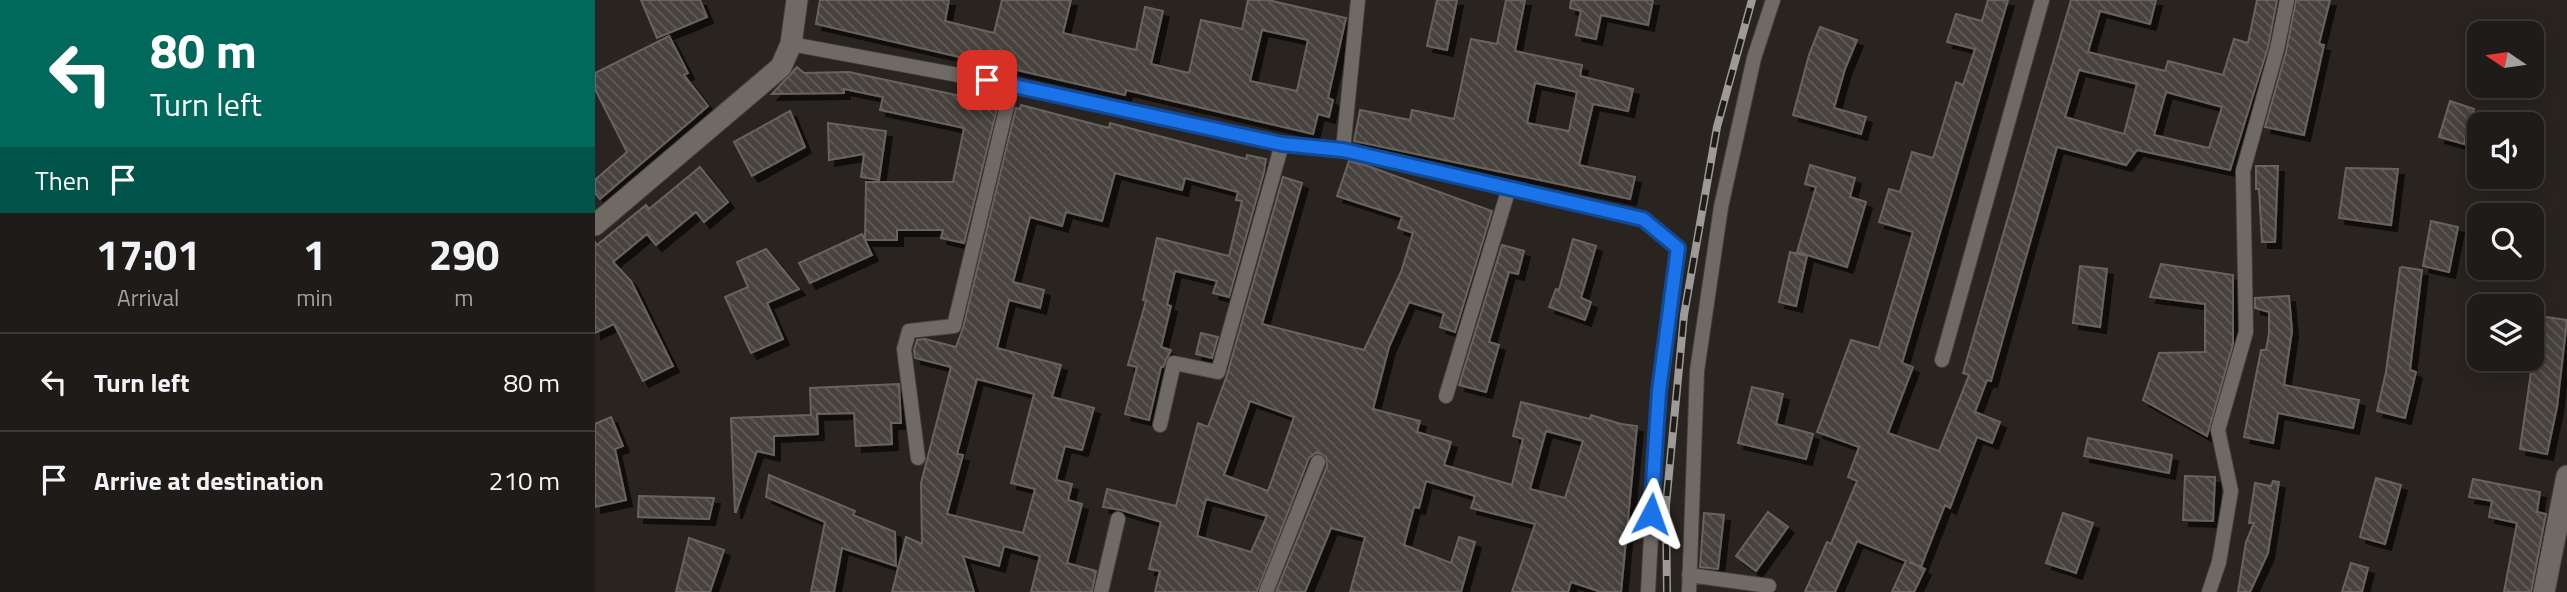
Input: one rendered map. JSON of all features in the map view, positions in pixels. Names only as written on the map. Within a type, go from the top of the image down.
[{"type":"street","points":[[595,225],[781,67],[791,44],[797,0]]},
{"type":"street","points":[[2544,592],[2567,476]]},
{"type":"lane","points":[[1343,150],[1358,0]]},
{"type":"lane","points":[[1689,592],[1697,371],[1721,207],[1753,58],[1773,0]]},
{"type":"lane","points":[[1942,360],[2042,0]]},
{"type":"lane","points":[[2209,592],[2219,562],[2231,491],[2218,430],[2246,332],[2243,171],[2277,49],[2287,0]]},
{"type":"lane","points":[[791,44],[1012,85],[1282,144],[1343,150],[1643,219],[1678,248],[1659,391],[1648,592]]},
{"type":"lane","points":[[918,458],[904,349],[909,331],[954,326],[1012,85]]},
{"type":"lane","points":[[1160,425],[1174,363],[1218,372],[1282,144]]},
{"type":"lane","points":[[1445,396],[1509,188]]},
{"type":"lane","points":[[1266,592],[1318,462]]},
{"type":"lane","points":[[1101,592],[1118,519]]},
{"type":"lane","points":[[1689,575],[1769,586]]},
{"type":"building","points":[[641,0],[700,0],[707,17],[657,38]]},
{"type":"building","points":[[820,0],[949,0],[945,21],[994,33],[1002,0],[1071,0],[1063,33],[1136,50],[1145,7],[1163,11],[1151,64],[1189,73],[1201,20],[1242,29],[1248,0],[1268,0],[1346,18],[1328,98],[1333,100],[1329,117],[1318,114],[1313,134],[1126,90],[1125,95],[816,24]],"holes":[[[1262,30],[1308,40],[1297,91],[1250,81]]]},
{"type":"building","points":[[1437,0],[1457,0],[1447,50],[1427,46]]},
{"type":"building","points":[[1506,0],[1525,0],[1515,51],[1582,65],[1580,76],[1633,89],[1628,111],[1593,104],[1579,165],[1635,177],[1630,199],[1354,141],[1360,110],[1410,120],[1412,110],[1454,119],[1471,39],[1497,44]],"holes":[[[1535,83],[1577,92],[1569,131],[1527,123]]]},
{"type":"building","points":[[1571,0],[1653,0],[1648,25],[1601,15],[1596,39],[1576,35],[1581,11],[1570,8]]},
{"type":"building","points":[[1988,0],[2008,0],[1902,363],[1913,367],[1888,433],[1939,451],[1969,375],[1963,373],[2071,0],[2156,0],[2150,24],[2100,11],[2088,52],[2165,71],[2168,61],[2223,75],[2234,39],[2248,43],[2257,0],[2277,0],[2268,47],[2230,170],[2137,150],[2126,165],[2057,147],[1991,381],[1987,380],[1975,412],[2000,422],[1992,443],[1977,437],[1950,508],[1945,505],[1921,567],[1909,562],[1925,569],[1914,592],[1892,592],[1906,561],[1857,541],[1835,592],[1805,592],[1827,542],[1831,544],[1857,481],[1848,477],[1859,447],[1817,432],[1851,340],[1879,348],[1913,232],[1879,222],[1889,189],[1900,192],[1912,152],[1933,158],[1956,82],[1963,85],[1975,49],[1947,42],[1956,14],[1982,21]],"holes":[[[2079,70],[2137,84],[2124,134],[2065,117]],[[2166,92],[2222,107],[2209,148],[2154,135]]]},
{"type":"building","points":[[2296,0],[2330,0],[2319,44],[2324,45],[2304,135],[2265,127],[2286,52]]},
{"type":"building","points":[[1820,27],[1857,40],[1834,108],[1866,117],[1861,134],[1793,115],[1809,55]]},
{"type":"building","points":[[669,36],[688,73],[684,75],[708,106],[600,199],[595,193],[595,180],[627,152],[595,89],[595,73]]},
{"type":"building","points":[[797,67],[804,73],[849,72],[998,104],[964,243],[941,238],[943,230],[897,230],[897,240],[865,240],[866,182],[953,182],[964,128],[880,110],[883,97],[844,89],[844,93],[772,94]]},
{"type":"building","points":[[2450,101],[2474,109],[2473,112],[2467,112],[2464,144],[2439,137]]},
{"type":"building","points":[[1021,105],[1109,128],[1110,123],[1246,159],[1247,155],[1266,159],[1264,172],[1229,297],[1213,293],[1217,281],[1175,271],[1167,305],[1171,306],[1161,347],[1171,350],[1161,367],[1149,420],[1125,414],[1137,367],[1128,365],[1146,301],[1143,300],[1157,238],[1229,256],[1242,201],[1236,200],[1238,192],[1185,178],[1182,190],[1115,173],[1102,221],[1066,212],[1062,226],[1030,217],[1013,282],[1044,290],[1040,308],[1009,300],[997,348],[1061,365],[1052,397],[1094,408],[1082,450],[1065,446],[1056,480],[1072,484],[1068,500],[1082,504],[1067,563],[1096,571],[1092,592],[1031,592],[1040,556],[1004,546],[999,566],[963,556],[974,592],[892,592],[906,537],[922,544],[921,483],[951,367],[915,358],[914,350],[917,340],[925,339],[956,347],[963,328],[1016,108],[1020,109]],"holes":[[[977,379],[1034,394],[1011,483],[1035,489],[1023,533],[947,514],[963,455],[957,454]]]},
{"type":"building","points":[[790,111],[805,147],[752,176],[734,142]]},
{"type":"building","points":[[828,123],[886,131],[879,180],[861,177],[864,154],[829,160]]},
{"type":"building","points":[[1349,161],[1492,211],[1455,332],[1440,327],[1444,313],[1409,302],[1389,347],[1373,409],[1420,421],[1417,432],[1451,442],[1444,465],[1512,485],[1523,439],[1513,436],[1521,402],[1590,419],[1591,415],[1637,426],[1621,592],[1601,592],[1571,582],[1568,592],[1512,592],[1535,524],[1471,508],[1475,496],[1426,481],[1419,508],[1414,507],[1404,545],[1451,563],[1459,537],[1475,542],[1461,592],[1350,592],[1365,537],[1331,528],[1305,592],[1276,592],[1327,466],[1326,457],[1317,452],[1309,458],[1257,592],[1155,592],[1160,571],[1149,569],[1161,522],[1103,507],[1107,489],[1176,506],[1198,423],[1208,427],[1227,375],[1283,177],[1302,183],[1262,324],[1364,350],[1401,272],[1413,233],[1398,228],[1402,217],[1337,196]],"holes":[[[1250,401],[1294,417],[1268,491],[1224,475]],[[1546,431],[1583,441],[1565,498],[1530,489]],[[1206,499],[1267,516],[1251,552],[1197,536]]]},
{"type":"building","points":[[1810,165],[1855,178],[1850,197],[1866,202],[1847,267],[1797,252],[1816,187],[1805,184]]},
{"type":"building","points":[[2256,166],[2278,166],[2275,242],[2262,242]]},
{"type":"building","points":[[700,167],[728,202],[704,222],[696,212],[656,245],[647,234],[613,262],[631,281],[673,366],[643,381],[614,324],[595,333],[595,242],[597,245],[646,205],[649,209]]},
{"type":"building","points":[[2346,168],[2398,169],[2391,225],[2339,218]]},
{"type":"building","points":[[2431,221],[2458,227],[2449,272],[2423,266]]},
{"type":"building","points":[[862,234],[872,255],[810,283],[799,263]]},
{"type":"building","points":[[1573,239],[1596,246],[1581,298],[1591,302],[1585,320],[1549,307],[1556,289],[1559,290]]},
{"type":"building","points":[[1502,245],[1524,251],[1518,274],[1509,272],[1489,342],[1499,345],[1486,392],[1459,385]]},
{"type":"building","points":[[766,249],[799,289],[767,303],[783,339],[751,353],[725,297],[748,287],[737,262]]},
{"type":"building","points":[[1790,252],[1807,256],[1796,306],[1779,302]]},
{"type":"building","points":[[2161,264],[2233,275],[2233,344],[2207,436],[2143,400],[2159,353],[2205,352],[2205,304],[2150,297]]},
{"type":"building","points":[[2080,266],[2107,269],[2100,327],[2073,323]]},
{"type":"building","points":[[2402,267],[2422,270],[2410,370],[2416,372],[2405,418],[2377,411],[2386,372]]},
{"type":"building","points":[[2289,296],[2292,331],[2284,385],[2359,400],[2353,428],[2278,413],[2273,443],[2244,437],[2261,350],[2266,350],[2269,334],[2269,312],[2255,308],[2255,298]]},
{"type":"building","points":[[2544,317],[2567,320],[2557,407],[2547,454],[2520,449],[2531,371],[2544,371]]},
{"type":"building","points":[[1201,333],[1218,337],[1212,358],[1196,354]]},
{"type":"building","points":[[899,384],[901,423],[891,423],[892,444],[856,446],[854,413],[817,414],[818,434],[774,436],[774,455],[757,451],[735,512],[731,418],[811,415],[810,388]]},
{"type":"building","points":[[1752,387],[1783,394],[1776,424],[1813,434],[1806,459],[1738,443]]},
{"type":"building","points":[[611,417],[623,446],[615,449],[626,500],[595,507],[595,424]]},
{"type":"building","points":[[2088,438],[2172,455],[2169,473],[2084,456]]},
{"type":"building","points":[[769,475],[855,511],[853,515],[895,532],[896,566],[842,548],[834,592],[811,592],[825,522],[766,497]]},
{"type":"building","points":[[2185,476],[2215,477],[2213,521],[2183,520]]},
{"type":"building","points":[[2376,478],[2401,485],[2385,544],[2360,537]]},
{"type":"building","points":[[2473,479],[2540,492],[2537,512],[2546,514],[2531,592],[2504,592],[2517,523],[2489,517],[2492,501],[2469,497]]},
{"type":"building","points":[[2273,481],[2279,482],[2268,553],[2250,592],[2238,592],[2246,542],[2254,523],[2249,523],[2255,483],[2271,486]]},
{"type":"building","points":[[639,496],[714,498],[709,519],[638,517]]},
{"type":"building","points":[[1768,512],[1788,527],[1756,571],[1736,556]]},
{"type":"building","points":[[1704,513],[1724,515],[1718,569],[1700,567]]},
{"type":"building","points":[[2063,513],[2093,523],[2076,573],[2046,563]]},
{"type":"building","points":[[689,538],[724,550],[710,592],[676,592]]},
{"type":"building","points":[[2351,563],[2368,568],[2362,592],[2342,592]]},
{"type":"railway","points":[[1667,592],[1666,505],[1684,315],[1717,127],[1752,0]]},
{"type":"route","points":[[987,80],[1282,144],[1343,150],[1643,219],[1678,248],[1659,391],[1651,514]]}]
